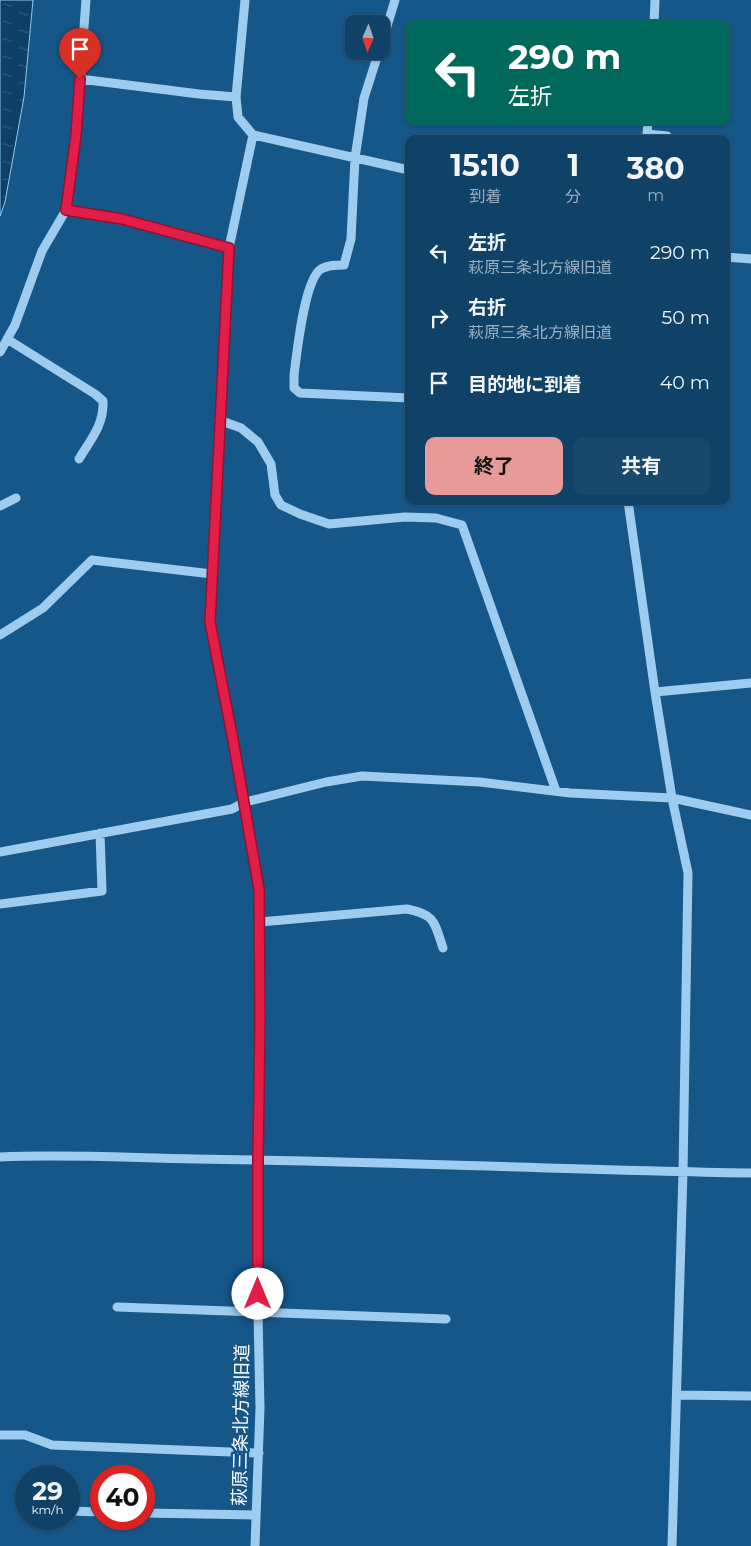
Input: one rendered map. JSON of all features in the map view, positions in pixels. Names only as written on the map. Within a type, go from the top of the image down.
[{"type":"street","points":[[0,352],[15,325],[42,251],[66,210],[76,135],[86,0]]},
{"type":"street","points":[[245,0],[236,97],[238,116],[253,134],[405,169]]},
{"type":"street","points":[[390,15],[394,0]]},
{"type":"street","points":[[654,20],[655,0]]},
{"type":"street","points":[[377,60],[364,98],[355,158],[351,239],[344,265],[331,265],[319,270],[306,296],[294,374],[294,388],[300,393],[405,398]]},
{"type":"street","points":[[80,79],[236,97]]},
{"type":"street","points":[[648,125],[647,134],[657,135]]},
{"type":"street","name":"萩原三条北方線旧道","points":[[253,134],[229,248],[210,622],[259,889],[258,1313],[260,1408],[255,1546]]},
{"type":"street","points":[[66,210],[122,219],[229,248]]},
{"type":"street","points":[[730,257],[751,259]]},
{"type":"street","points":[[7,339],[95,394],[103,401],[104,413],[101,423],[79,459]]},
{"type":"street","points":[[219,420],[241,428],[258,442],[271,464],[275,495],[281,505],[300,514],[329,524],[405,517],[436,518],[462,525],[556,791]]},
{"type":"street","points":[[0,506],[16,498]]},
{"type":"street","points":[[629,505],[672,798],[688,874],[683,1172],[672,1546]]},
{"type":"street","points":[[0,635],[43,608],[92,560],[212,574]]},
{"type":"street","points":[[655,692],[751,683]]},
{"type":"street","points":[[0,852],[232,809],[244,802],[326,782],[362,776],[480,782],[556,791],[672,798],[751,815]]},
{"type":"street","points":[[0,904],[102,891],[100,833]]},
{"type":"street","points":[[260,922],[407,909],[422,912],[433,920],[443,948]]},
{"type":"street","points":[[0,1157],[46,1155],[258,1159],[751,1173]]},
{"type":"street","points":[[117,1307],[446,1319]]},
{"type":"street","points":[[676,1395],[751,1396]]},
{"type":"street","points":[[0,1435],[24,1435],[52,1445],[259,1453]]},
{"type":"street","points":[[155,1513],[256,1516]]},
{"type":"water","points":[[0,0],[33,0],[24,97],[5,202],[0,216]]},
{"type":"route","points":[[80,79],[76,135],[66,210],[122,219],[229,248],[210,622],[259,889],[258,1294]]}]
